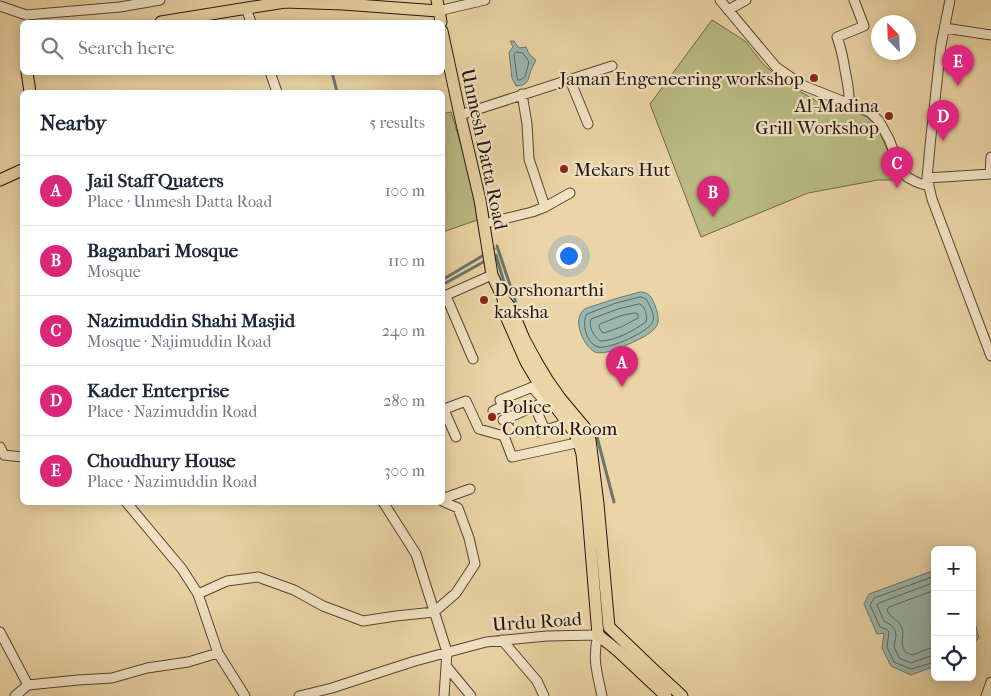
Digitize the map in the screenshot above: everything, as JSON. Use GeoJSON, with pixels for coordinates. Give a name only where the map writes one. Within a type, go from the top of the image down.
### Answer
{"type":"FeatureCollection","features":[{"type":"Feature","properties":{"kind":"main road"},"geometry":{"type":"LineString","coordinates":[[396,8],[414,4],[421,0]]}},
{"type":"Feature","properties":{"kind":"main road"},"geometry":{"type":"LineString","coordinates":[[173,20],[285,2],[439,11]]}},
{"type":"Feature","properties":{"kind":"main road","name":"Unmesh Datta Road"},"geometry":{"type":"LineString","coordinates":[[445,45],[480,200],[492,275],[503,298],[512,310],[540,384],[560,398],[581,434]]}},
{"type":"Feature","properties":{"kind":"main road"},"geometry":{"type":"LineString","coordinates":[[27,75],[30,90]]}},
{"type":"Feature","properties":{"kind":"main road"},"geometry":{"type":"LineString","coordinates":[[0,180],[20,171]]}},
{"type":"Feature","properties":{"kind":"main road"},"geometry":{"type":"LineString","coordinates":[[581,434],[602,630]]}},
{"type":"Feature","properties":{"kind":"main road","name":"Urdu Road"},"geometry":{"type":"LineString","coordinates":[[602,630],[618,635],[682,696]]}},
{"type":"Feature","properties":{"kind":"main road","name":"Urdu Road"},"geometry":{"type":"LineString","coordinates":[[602,630],[610,644],[666,696]]}},
{"type":"Feature","properties":{"kind":"main road"},"geometry":{"type":"LineString","coordinates":[[610,644],[618,635]]}},
{"type":"Feature","properties":{"kind":"street"},"geometry":{"type":"LineString","coordinates":[[0,6],[26,15],[120,7],[160,0]]}},
{"type":"Feature","properties":{"kind":"street"},"geometry":{"type":"LineString","coordinates":[[439,11],[485,0]]}},
{"type":"Feature","properties":{"kind":"street"},"geometry":{"type":"LineString","coordinates":[[720,0],[776,67],[802,85],[870,112],[879,121],[889,138],[902,173],[924,185],[928,182],[990,174],[991,157]]}},
{"type":"Feature","properties":{"kind":"street"},"geometry":{"type":"LineString","coordinates":[[728,10],[746,0]]}},
{"type":"Feature","properties":{"kind":"street"},"geometry":{"type":"LineString","coordinates":[[849,104],[850,93],[844,65],[844,54],[837,37],[864,26],[854,0]]}},
{"type":"Feature","properties":{"kind":"street"},"geometry":{"type":"LineString","coordinates":[[950,0],[941,44],[936,83],[928,182],[932,199],[991,356]]}},
{"type":"Feature","properties":{"kind":"street"},"geometry":{"type":"LineString","coordinates":[[246,8],[250,20]]}},
{"type":"Feature","properties":{"kind":"street"},"geometry":{"type":"LineString","coordinates":[[944,28],[991,35]]}},
{"type":"Feature","properties":{"kind":"street"},"geometry":{"type":"LineString","coordinates":[[460,115],[612,66]]}},
{"type":"Feature","properties":{"kind":"street"},"geometry":{"type":"LineString","coordinates":[[271,75],[276,90]]}},
{"type":"Feature","properties":{"kind":"street"},"geometry":{"type":"LineString","coordinates":[[570,80],[588,124]]}},
{"type":"Feature","properties":{"kind":"street"},"geometry":{"type":"LineString","coordinates":[[522,94],[527,124],[529,159],[545,207]]}},
{"type":"Feature","properties":{"kind":"street"},"geometry":{"type":"LineString","coordinates":[[491,222],[532,212],[545,207],[570,192]]}},
{"type":"Feature","properties":{"kind":"street"},"geometry":{"type":"LineString","coordinates":[[445,297],[492,275]]}},
{"type":"Feature","properties":{"kind":"street"},"geometry":{"type":"LineString","coordinates":[[445,299],[473,359]]}},
{"type":"Feature","properties":{"kind":"street"},"geometry":{"type":"LineString","coordinates":[[493,412],[503,406],[500,400],[540,384],[545,402],[503,420]]}},
{"type":"Feature","properties":{"kind":"street"},"geometry":{"type":"LineString","coordinates":[[445,409],[466,401],[479,429],[504,436],[512,457],[581,434]]}},
{"type":"Feature","properties":{"kind":"street"},"geometry":{"type":"LineString","coordinates":[[534,407],[542,431],[581,434]]}},
{"type":"Feature","properties":{"kind":"street"},"geometry":{"type":"LineString","coordinates":[[445,414],[456,437]]}},
{"type":"Feature","properties":{"kind":"street"},"geometry":{"type":"LineString","coordinates":[[1,453],[20,457]]}},
{"type":"Feature","properties":{"kind":"street"},"geometry":{"type":"LineString","coordinates":[[445,499],[470,488]]}},
{"type":"Feature","properties":{"kind":"street"},"geometry":{"type":"LineString","coordinates":[[198,594],[227,581],[258,577],[294,590],[323,606],[363,622],[434,612],[456,594],[475,564],[469,538],[458,508],[445,502]]}},
{"type":"Feature","properties":{"kind":"street"},"geometry":{"type":"LineString","coordinates":[[129,505],[182,569],[198,594],[218,653],[244,696]]}},
{"type":"Feature","properties":{"kind":"street"},"geometry":{"type":"LineString","coordinates":[[385,505],[416,554],[447,652],[444,696]]}},
{"type":"Feature","properties":{"kind":"street"},"geometry":{"type":"LineString","coordinates":[[602,630],[595,647],[594,661],[602,696]]}},
{"type":"Feature","properties":{"kind":"street","name":"Urdu Road"},"geometry":{"type":"LineString","coordinates":[[299,696],[384,672],[414,660],[486,642],[602,630]]}},
{"type":"Feature","properties":{"kind":"street"},"geometry":{"type":"LineString","coordinates":[[0,632],[28,685]]}},
{"type":"Feature","properties":{"kind":"street"},"geometry":{"type":"LineString","coordinates":[[502,640],[538,681],[544,696]]}},
{"type":"Feature","properties":{"kind":"street"},"geometry":{"type":"LineString","coordinates":[[15,696],[28,685],[112,678],[147,668],[188,662],[218,653]]}},
{"type":"Feature","properties":{"kind":"street"},"geometry":{"type":"LineString","coordinates":[[447,667],[471,696]]}},
{"type":"Feature","properties":{"kind":"street"},"geometry":{"type":"LineString","coordinates":[[986,696],[991,682]]}},
{"type":"Feature","properties":{"kind":"green space"},"geometry":{"type":"Polygon","coordinates":[[[712,20],[745,41],[763,64],[784,82],[818,102],[849,109],[867,117],[877,126],[892,161],[894,180],[878,180],[808,193],[701,237],[650,104],[712,20]]]}},
{"type":"Feature","properties":{"kind":"green space"},"geometry":{"type":"Polygon","coordinates":[[[451,112],[483,218],[445,231],[445,113],[451,112]]]}},
{"type":"Feature","properties":{"kind":"water"},"geometry":{"type":"Polygon","coordinates":[[[510,41],[514,41],[519,48],[526,47],[529,54],[536,60],[526,83],[516,86],[512,78],[509,52],[513,47],[510,41]]]}},
{"type":"Feature","properties":{"kind":"water"},"geometry":{"type":"Polygon","coordinates":[[[640,292],[650,296],[653,301],[658,317],[656,327],[640,339],[614,350],[600,353],[591,349],[580,332],[579,319],[581,313],[589,307],[640,292]]]}},
{"type":"Feature","properties":{"kind":"water"},"geometry":{"type":"Polygon","coordinates":[[[931,571],[931,668],[911,675],[891,666],[882,648],[884,633],[877,634],[864,604],[869,594],[931,571]]]}},
{"type":"Feature","properties":{"kind":"water"},"geometry":{"type":"Polygon","coordinates":[[[976,627],[979,638],[976,641],[976,627]]]}},
{"type":"Feature","properties":{"kind":"waterway"},"geometry":{"type":"LineString","coordinates":[[333,75],[336,90]]}},
{"type":"Feature","properties":{"kind":"waterway"},"geometry":{"type":"LineString","coordinates":[[497,246],[519,312]]}},
{"type":"Feature","properties":{"kind":"waterway"},"geometry":{"type":"LineString","coordinates":[[445,278],[494,249]]}},
{"type":"Feature","properties":{"kind":"waterway"},"geometry":{"type":"LineString","coordinates":[[445,283],[496,255],[508,296]]}},
{"type":"Feature","properties":{"kind":"waterway"},"geometry":{"type":"LineString","coordinates":[[591,429],[597,437],[614,502]]}},
{"type":"Feature","properties":{"kind":"place","name":"Jaman Engeneering workshop"},"geometry":{"type":"Point","coordinates":[814,78]}},
{"type":"Feature","properties":{"kind":"place","name":"Choudhury House"},"geometry":{"type":"Point","coordinates":[958,86]}},
{"type":"Feature","properties":{"kind":"place","name":"Al-Madina Grill Workshop"},"geometry":{"type":"Point","coordinates":[889,116]}},
{"type":"Feature","properties":{"kind":"place","name":"Kader Enterprise"},"geometry":{"type":"Point","coordinates":[943,141]}},
{"type":"Feature","properties":{"kind":"place","name":"Mekars Hut"},"geometry":{"type":"Point","coordinates":[564,169]}},
{"type":"Feature","properties":{"kind":"place","name":"Nazimuddin Shahi Masjid"},"geometry":{"type":"Point","coordinates":[897,188]}},
{"type":"Feature","properties":{"kind":"place","name":"Baganbari Mosque"},"geometry":{"type":"Point","coordinates":[713,217]}},
{"type":"Feature","properties":{"kind":"place","name":"Dorshonarthi kaksha"},"geometry":{"type":"Point","coordinates":[484,300]}},
{"type":"Feature","properties":{"kind":"place","name":"Jail Staff Quaters"},"geometry":{"type":"Point","coordinates":[622,387]}},
{"type":"Feature","properties":{"kind":"place","name":"Police Control Room"},"geometry":{"type":"Point","coordinates":[492,417]}}]}
